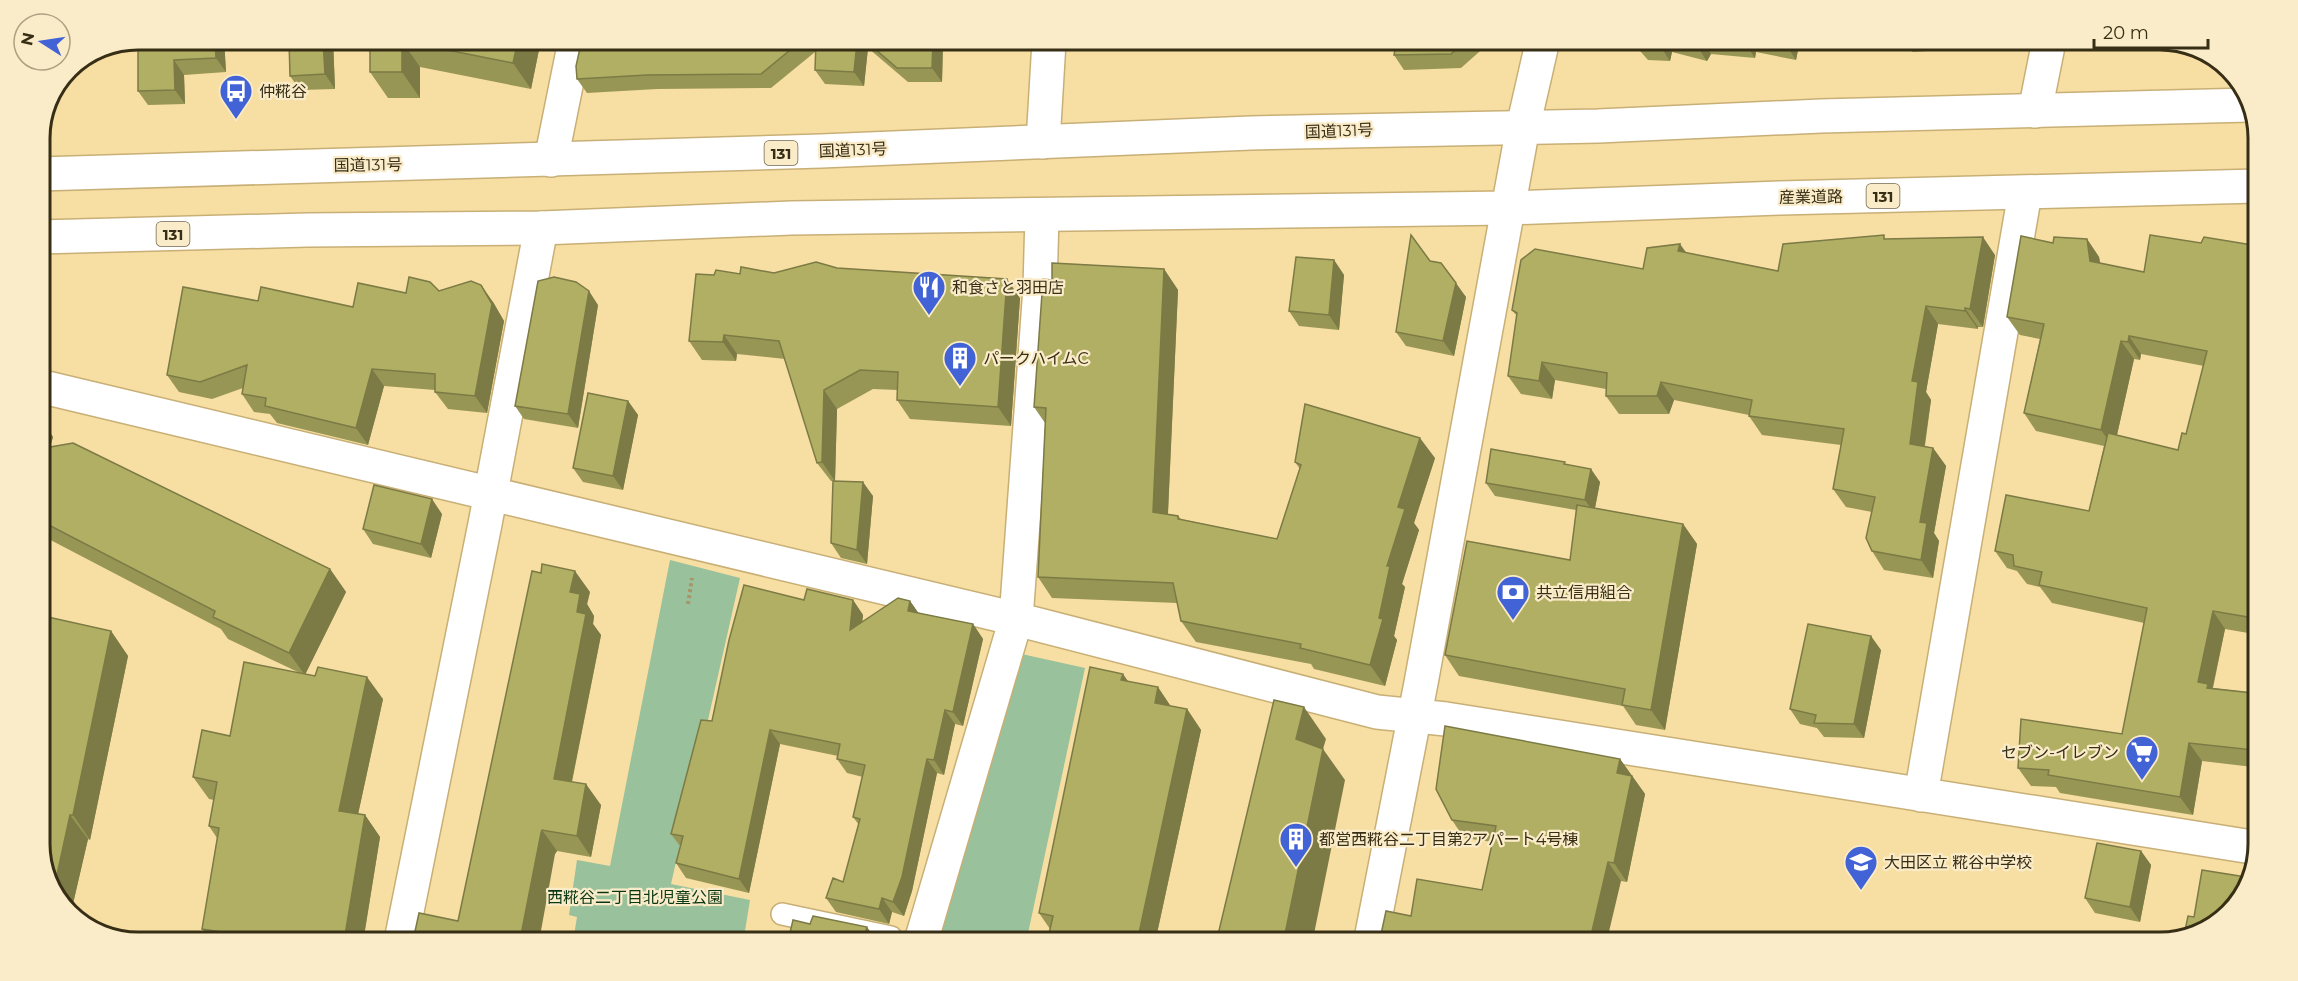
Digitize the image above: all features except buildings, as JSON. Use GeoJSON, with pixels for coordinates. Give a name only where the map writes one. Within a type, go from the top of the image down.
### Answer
{"type":"FeatureCollection","features":[{"type":"Feature","properties":{"kind":"main road"},"geometry":{"type":"LineString","coordinates":[[551,160],[573,50]]}},
{"type":"Feature","properties":{"kind":"main road"},"geometry":{"type":"LineString","coordinates":[[1043,142],[1049,50]]}},
{"type":"Feature","properties":{"kind":"main road"},"geometry":{"type":"LineString","coordinates":[[1372,932],[1523,127],[1541,50]]}},
{"type":"Feature","properties":{"kind":"main road"},"geometry":{"type":"LineString","coordinates":[[2034,111],[2047,50]]}},
{"type":"Feature","properties":{"kind":"main road","name":"131"},"geometry":{"type":"LineString","coordinates":[[1523,127],[2242,105]]}},
{"type":"Feature","properties":{"kind":"main road","name":"国道131号"},"geometry":{"type":"LineString","coordinates":[[50,174],[551,160],[1251,133],[1523,127]]}},
{"type":"Feature","properties":{"kind":"main road","name":"産業道路"},"geometry":{"type":"LineString","coordinates":[[1508,208],[1780,198],[2248,186]]}},
{"type":"Feature","properties":{"kind":"main road"},"geometry":{"type":"LineString","coordinates":[[1921,795],[2025,193]]}},
{"type":"Feature","properties":{"kind":"main road","name":"131"},"geometry":{"type":"LineString","coordinates":[[50,237],[307,230],[541,228],[791,218],[1508,208]]}},
{"type":"Feature","properties":{"kind":"main road"},"geometry":{"type":"LineString","coordinates":[[924,932],[1016,619],[1040,288],[1042,215]]}},
{"type":"Feature","properties":{"kind":"main road"},"geometry":{"type":"LineString","coordinates":[[403,932],[541,228]]}},
{"type":"Feature","properties":{"kind":"main road"},"geometry":{"type":"LineString","coordinates":[[50,389],[1016,619],[1377,712],[2248,846]]}},
{"type":"Feature","properties":{"kind":"lane"},"geometry":{"type":"LineString","coordinates":[[782,914],[864,932]]}},
{"type":"Feature","properties":{"kind":"green space","name":"西糀谷二丁目北児童公園"},"geometry":{"type":"Polygon","coordinates":[[[670,560],[740,578],[671,884],[750,900],[745,932],[574,932],[577,917],[569,915],[577,860],[610,866],[670,560]]]}},
{"type":"Feature","properties":{"kind":"green space"},"geometry":{"type":"Polygon","coordinates":[[[1013,652],[1085,668],[1028,932],[933,932],[1013,652]]]}},
{"type":"Feature","properties":{"kind":"place","name":"仲糀谷"},"geometry":{"type":"Point","coordinates":[236,120]}},
{"type":"Feature","properties":{"kind":"place","name":"和食さと羽田店"},"geometry":{"type":"Point","coordinates":[929,316]}},
{"type":"Feature","properties":{"kind":"place","name":"パークハイムC"},"geometry":{"type":"Point","coordinates":[960,387]}},
{"type":"Feature","properties":{"kind":"place","name":"共立信用組合"},"geometry":{"type":"Point","coordinates":[1513,621]}},
{"type":"Feature","properties":{"kind":"place","name":"セブン-イレブン"},"geometry":{"type":"Point","coordinates":[2142,781]}},
{"type":"Feature","properties":{"kind":"place","name":"都営西糀谷二丁目第2アパート4号棟"},"geometry":{"type":"Point","coordinates":[1296,868]}},
{"type":"Feature","properties":{"kind":"place","name":"大田区立 糀谷中学校"},"geometry":{"type":"Point","coordinates":[1861,891]}}]}
